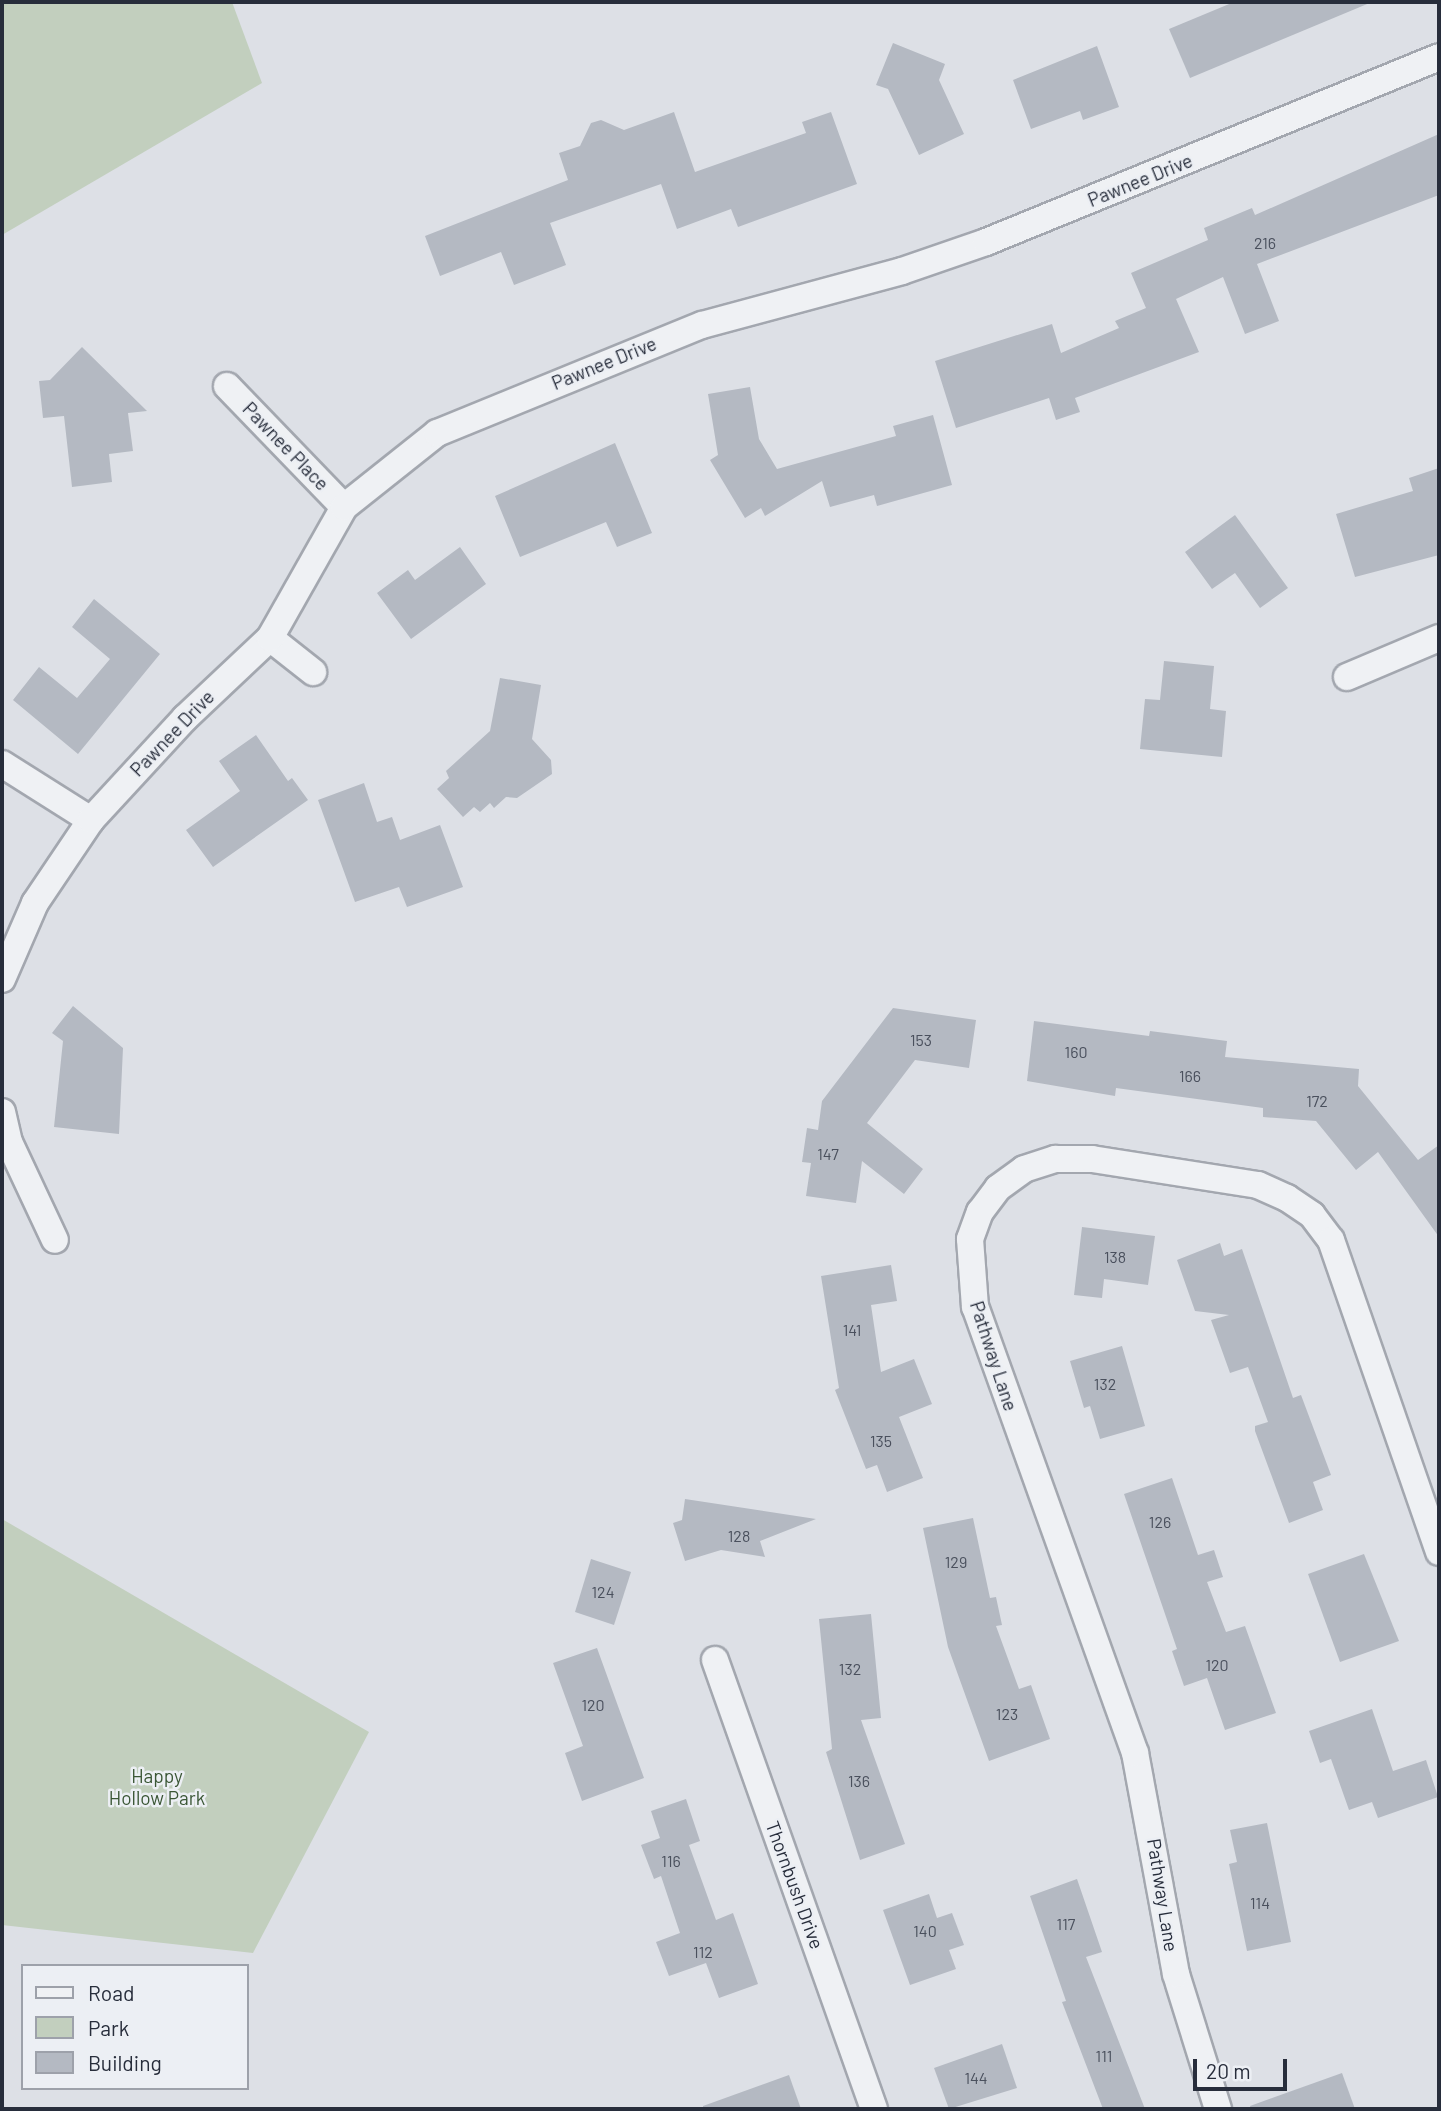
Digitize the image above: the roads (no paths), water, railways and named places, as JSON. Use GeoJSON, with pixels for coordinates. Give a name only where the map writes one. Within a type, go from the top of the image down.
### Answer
{"type":"FeatureCollection","features":[{"type":"Feature","properties":{"kind":"street","name":"Pawnee Drive"},"geometry":{"type":"LineString","coordinates":[[2,979],[35,903],[91,820],[209,694],[270,638],[344,507],[437,433],[627,352],[702,325],[902,271],[986,242],[1439,57]]}},
{"type":"Feature","properties":{"kind":"street","name":"Pawnee Place"},"geometry":{"type":"LineString","coordinates":[[227,386],[344,507]]}},
{"type":"Feature","properties":{"kind":"street"},"geometry":{"type":"LineString","coordinates":[[270,638],[313,672]]}},
{"type":"Feature","properties":{"kind":"street"},"geometry":{"type":"LineString","coordinates":[[1347,677],[1439,638]]}},
{"type":"Feature","properties":{"kind":"street"},"geometry":{"type":"LineString","coordinates":[[2,764],[91,820]]}},
{"type":"Feature","properties":{"kind":"street"},"geometry":{"type":"LineString","coordinates":[[2,1112],[9,1142],[55,1240]]}},
{"type":"Feature","properties":{"kind":"street","name":"Pathway Lane"},"geometry":{"type":"LineString","coordinates":[[1218,2109],[1176,1974],[1135,1753],[975,1307],[970,1239],[979,1212],[998,1188],[1024,1169],[1055,1159],[1080,1159],[1258,1185],[1287,1198],[1312,1215],[1331,1240],[1439,1552]]}},
{"type":"Feature","properties":{"kind":"street","name":"Thornbush Drive"},"geometry":{"type":"LineString","coordinates":[[715,1660],[874,2109]]}},
{"type":"Feature","properties":{"kind":"park label","name":"Happy Hollow Park"},"geometry":{"type":"Point","coordinates":[157,1787]}}]}
